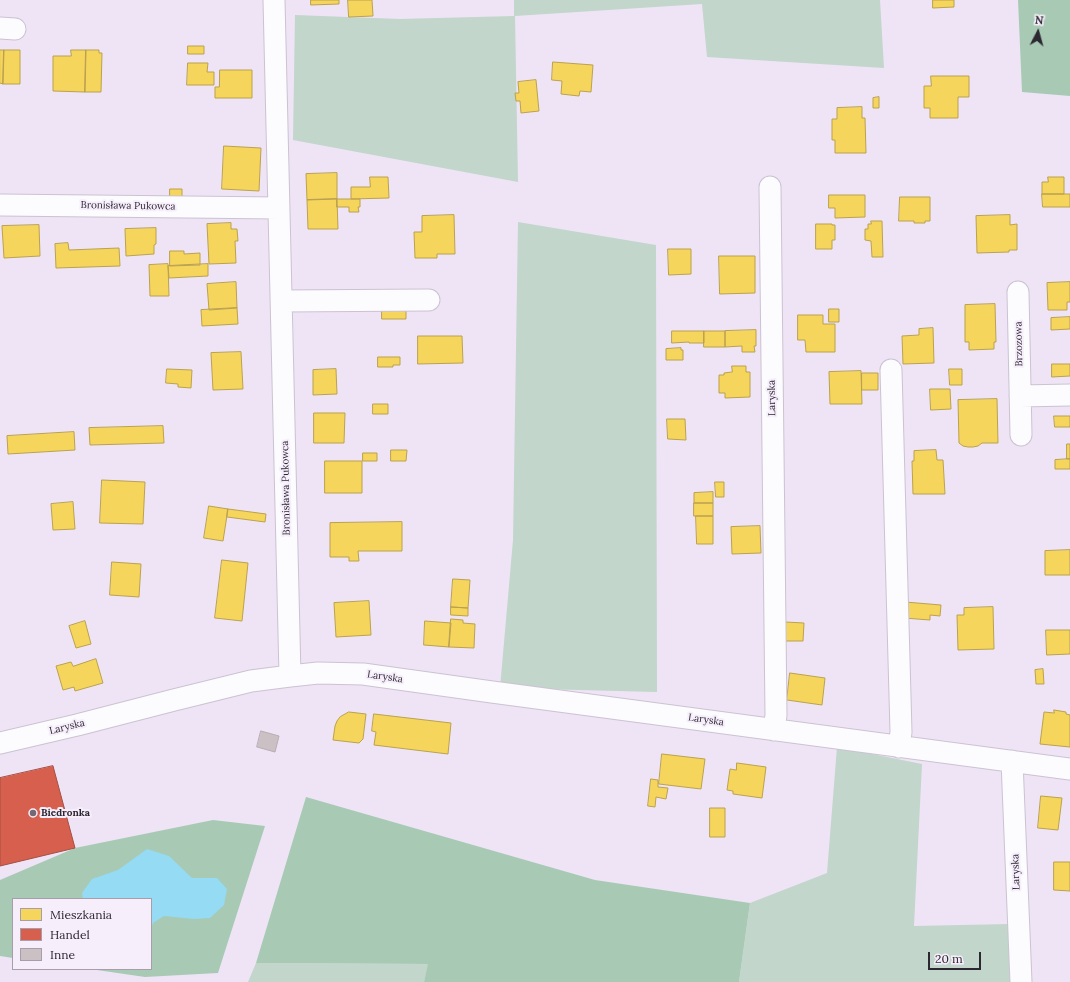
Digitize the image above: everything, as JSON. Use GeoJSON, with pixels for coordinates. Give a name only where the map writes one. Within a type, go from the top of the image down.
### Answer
{"type":"FeatureCollection","features":[{"type":"Feature","properties":{"kind":"street","name":"Bronisława Pukowca"},"geometry":{"type":"LineString","coordinates":[[274,0],[290,676]]}},
{"type":"Feature","properties":{"kind":"street","name":"Laryska"},"geometry":{"type":"LineString","coordinates":[[770,187],[776,715],[774,730]]}},
{"type":"Feature","properties":{"kind":"street","name":"Bronisława Pukowca"},"geometry":{"type":"LineString","coordinates":[[0,205],[279,208]]}},
{"type":"Feature","properties":{"kind":"street","name":"Brzozowa"},"geometry":{"type":"LineString","coordinates":[[1018,292],[1021,435]]}},
{"type":"Feature","properties":{"kind":"street"},"geometry":{"type":"LineString","coordinates":[[282,301],[429,300]]}},
{"type":"Feature","properties":{"kind":"street"},"geometry":{"type":"LineString","coordinates":[[890,370],[901,732],[899,747]]}},
{"type":"Feature","properties":{"kind":"street"},"geometry":{"type":"LineString","coordinates":[[1020,396],[1070,395]]}},
{"type":"Feature","properties":{"kind":"street","name":"Laryska"},"geometry":{"type":"LineString","coordinates":[[0,743],[251,682],[318,673],[363,674],[1070,769]]}},
{"type":"Feature","properties":{"kind":"street","name":"Laryska"},"geometry":{"type":"LineString","coordinates":[[1012,761],[1021,982]]}},
{"type":"Feature","properties":{"kind":"green space"},"geometry":{"type":"Polygon","coordinates":[[[514,0],[880,0],[884,68],[707,57],[702,4],[515,16],[518,182],[293,140],[295,15],[400,19],[514,16],[514,0]]]}},
{"type":"Feature","properties":{"kind":"green space"},"geometry":{"type":"Polygon","coordinates":[[[1018,0],[1070,0],[1070,96],[1022,92],[1018,0]]]}},
{"type":"Feature","properties":{"kind":"green space"},"geometry":{"type":"Polygon","coordinates":[[[518,222],[656,245],[657,692],[500,688],[513,540],[518,222]]]}},
{"type":"Feature","properties":{"kind":"green space"},"geometry":{"type":"Polygon","coordinates":[[[837,747],[922,764],[914,926],[1010,924],[1013,982],[739,982],[750,903],[827,873],[837,747]]]}},
{"type":"Feature","properties":{"kind":"green space"},"geometry":{"type":"Polygon","coordinates":[[[306,797],[595,880],[750,903],[739,982],[424,982],[428,964],[256,963],[306,797]]]}},
{"type":"Feature","properties":{"kind":"green space"},"geometry":{"type":"Polygon","coordinates":[[[213,820],[265,826],[218,973],[145,977],[97,970],[152,970],[152,898],[12,898],[12,958],[0,956],[0,880],[75,848],[213,820]]]}},
{"type":"Feature","properties":{"kind":"green space"},"geometry":{"type":"Polygon","coordinates":[[[256,963],[429,964],[424,982],[248,982],[256,963]]]}},
{"type":"Feature","properties":{"kind":"water"},"geometry":{"type":"Polygon","coordinates":[[[147,849],[169,856],[192,878],[217,878],[227,889],[224,905],[210,918],[194,919],[164,916],[153,923],[152,926],[152,898],[83,898],[82,893],[92,879],[118,870],[147,849]]]}},
{"type":"Feature","properties":{"kind":"building: Mieszkania"},"geometry":{"type":"Polygon","coordinates":[[[311,0],[339,0],[339,4],[311,5],[311,0]]]}},
{"type":"Feature","properties":{"kind":"building: Mieszkania"},"geometry":{"type":"Polygon","coordinates":[[[348,0],[372,0],[373,16],[349,17],[348,0]]]}},
{"type":"Feature","properties":{"kind":"building: Mieszkania"},"geometry":{"type":"Polygon","coordinates":[[[933,0],[954,0],[954,7],[933,8],[933,0]]]}},
{"type":"Feature","properties":{"kind":"building: Mieszkania"},"geometry":{"type":"Polygon","coordinates":[[[188,46],[204,46],[204,54],[188,54],[188,46]]]}},
{"type":"Feature","properties":{"kind":"building: Mieszkania"},"geometry":{"type":"Polygon","coordinates":[[[0,50],[4,50],[3,84],[0,83],[0,50]]]}},
{"type":"Feature","properties":{"kind":"building: Mieszkania"},"geometry":{"type":"Polygon","coordinates":[[[4,50],[20,50],[20,84],[3,84],[4,50]]]}},
{"type":"Feature","properties":{"kind":"building: Mieszkania"},"geometry":{"type":"Polygon","coordinates":[[[71,50],[86,50],[85,92],[53,91],[53,56],[71,56],[71,50]]]}},
{"type":"Feature","properties":{"kind":"building: Mieszkania"},"geometry":{"type":"Polygon","coordinates":[[[86,50],[99,50],[99,53],[102,53],[101,92],[85,92],[86,50]]]}},
{"type":"Feature","properties":{"kind":"building: Mieszkania"},"geometry":{"type":"Polygon","coordinates":[[[553,62],[593,65],[591,92],[580,91],[579,96],[561,94],[562,81],[552,80],[553,62]]]}},
{"type":"Feature","properties":{"kind":"building: Mieszkania"},"geometry":{"type":"Polygon","coordinates":[[[188,63],[208,63],[207,72],[214,72],[214,85],[187,85],[188,63]]]}},
{"type":"Feature","properties":{"kind":"building: Mieszkania"},"geometry":{"type":"Polygon","coordinates":[[[220,70],[252,70],[252,98],[215,98],[215,87],[219,87],[220,70]]]}},
{"type":"Feature","properties":{"kind":"building: Mieszkania"},"geometry":{"type":"Polygon","coordinates":[[[931,76],[969,76],[969,97],[958,97],[958,118],[930,118],[930,108],[924,108],[924,86],[931,86],[931,76]]]}},
{"type":"Feature","properties":{"kind":"building: Mieszkania"},"geometry":{"type":"Polygon","coordinates":[[[536,80],[539,111],[521,113],[520,101],[516,101],[515,93],[519,93],[518,82],[536,80]]]}},
{"type":"Feature","properties":{"kind":"building: Mieszkania"},"geometry":{"type":"Polygon","coordinates":[[[879,97],[879,108],[873,108],[873,98],[879,97]]]}},
{"type":"Feature","properties":{"kind":"building: Mieszkania"},"geometry":{"type":"Polygon","coordinates":[[[862,107],[862,118],[865,118],[866,153],[835,153],[835,140],[832,140],[832,119],[837,119],[837,108],[862,107]]]}},
{"type":"Feature","properties":{"kind":"building: Mieszkania"},"geometry":{"type":"Polygon","coordinates":[[[224,146],[261,148],[259,191],[222,189],[224,146]]]}},
{"type":"Feature","properties":{"kind":"building: Mieszkania"},"geometry":{"type":"Polygon","coordinates":[[[337,173],[337,199],[307,200],[306,174],[337,173]]]}},
{"type":"Feature","properties":{"kind":"building: Mieszkania"},"geometry":{"type":"Polygon","coordinates":[[[370,177],[388,177],[389,198],[351,199],[351,187],[370,187],[370,177]]]}},
{"type":"Feature","properties":{"kind":"building: Mieszkania"},"geometry":{"type":"Polygon","coordinates":[[[1048,177],[1064,177],[1064,194],[1042,194],[1042,182],[1048,182],[1048,177]]]}},
{"type":"Feature","properties":{"kind":"building: Mieszkania"},"geometry":{"type":"Polygon","coordinates":[[[170,189],[182,189],[182,204],[170,204],[170,189]]]}},
{"type":"Feature","properties":{"kind":"building: Mieszkania"},"geometry":{"type":"Polygon","coordinates":[[[1042,194],[1070,194],[1070,207],[1043,207],[1042,194]]]}},
{"type":"Feature","properties":{"kind":"building: Mieszkania"},"geometry":{"type":"Polygon","coordinates":[[[829,195],[865,195],[865,217],[835,218],[835,208],[829,208],[829,195]]]}},
{"type":"Feature","properties":{"kind":"building: Mieszkania"},"geometry":{"type":"Polygon","coordinates":[[[900,197],[930,197],[930,221],[925,221],[925,223],[914,223],[914,221],[899,221],[900,197]]]}},
{"type":"Feature","properties":{"kind":"building: Mieszkania"},"geometry":{"type":"Polygon","coordinates":[[[337,199],[338,229],[308,229],[307,200],[337,199]]]}},
{"type":"Feature","properties":{"kind":"building: Mieszkania"},"geometry":{"type":"Polygon","coordinates":[[[337,199],[360,199],[360,207],[358,207],[359,212],[349,212],[349,207],[337,207],[337,199]]]}},
{"type":"Feature","properties":{"kind":"building: Mieszkania"},"geometry":{"type":"Polygon","coordinates":[[[454,215],[455,254],[437,254],[437,258],[415,258],[414,232],[422,232],[422,216],[454,215]]]}},
{"type":"Feature","properties":{"kind":"building: Mieszkania"},"geometry":{"type":"Polygon","coordinates":[[[1010,215],[1010,225],[1017,224],[1017,250],[1009,250],[1009,252],[977,253],[976,216],[1010,215]]]}},
{"type":"Feature","properties":{"kind":"building: Mieszkania"},"geometry":{"type":"Polygon","coordinates":[[[871,221],[882,221],[883,257],[872,257],[871,241],[865,240],[865,229],[868,229],[868,224],[871,224],[871,221]]]}},
{"type":"Feature","properties":{"kind":"building: Mieszkania"},"geometry":{"type":"Polygon","coordinates":[[[231,223],[231,229],[237,229],[238,241],[235,241],[236,263],[209,264],[207,224],[231,223]]]}},
{"type":"Feature","properties":{"kind":"building: Mieszkania"},"geometry":{"type":"Polygon","coordinates":[[[816,224],[835,225],[835,240],[832,240],[832,249],[816,249],[816,224]]]}},
{"type":"Feature","properties":{"kind":"building: Mieszkania"},"geometry":{"type":"Polygon","coordinates":[[[39,225],[40,256],[4,258],[2,226],[39,225]]]}},
{"type":"Feature","properties":{"kind":"building: Mieszkania"},"geometry":{"type":"Polygon","coordinates":[[[156,228],[156,244],[154,245],[154,254],[126,256],[125,229],[156,228]]]}},
{"type":"Feature","properties":{"kind":"building: Mieszkania"},"geometry":{"type":"Polygon","coordinates":[[[68,243],[69,250],[119,248],[120,266],[56,268],[55,244],[68,243]]]}},
{"type":"Feature","properties":{"kind":"building: Mieszkania"},"geometry":{"type":"Polygon","coordinates":[[[668,249],[691,249],[691,274],[669,275],[668,249]]]}},
{"type":"Feature","properties":{"kind":"building: Mieszkania"},"geometry":{"type":"Polygon","coordinates":[[[170,251],[184,251],[184,254],[200,253],[200,265],[170,266],[170,251]]]}},
{"type":"Feature","properties":{"kind":"building: Mieszkania"},"geometry":{"type":"Polygon","coordinates":[[[719,256],[755,256],[755,293],[720,294],[719,256]]]}},
{"type":"Feature","properties":{"kind":"building: Mieszkania"},"geometry":{"type":"Polygon","coordinates":[[[168,264],[169,296],[150,296],[149,265],[168,264]]]}},
{"type":"Feature","properties":{"kind":"building: Mieszkania"},"geometry":{"type":"Polygon","coordinates":[[[208,264],[208,276],[169,278],[168,266],[208,264]]]}},
{"type":"Feature","properties":{"kind":"building: Mieszkania"},"geometry":{"type":"Polygon","coordinates":[[[236,282],[237,308],[209,310],[207,284],[236,282]]]}},
{"type":"Feature","properties":{"kind":"building: Mieszkania"},"geometry":{"type":"Polygon","coordinates":[[[1070,282],[1070,302],[1067,302],[1067,310],[1048,310],[1047,283],[1070,282]]]}},
{"type":"Feature","properties":{"kind":"building: Mieszkania"},"geometry":{"type":"Polygon","coordinates":[[[995,304],[996,342],[994,342],[994,349],[969,350],[969,342],[965,342],[965,305],[995,304]]]}},
{"type":"Feature","properties":{"kind":"building: Mieszkania"},"geometry":{"type":"Polygon","coordinates":[[[382,307],[406,307],[406,319],[382,319],[382,307]]]}},
{"type":"Feature","properties":{"kind":"building: Mieszkania"},"geometry":{"type":"Polygon","coordinates":[[[237,308],[238,324],[202,326],[201,310],[237,308]]]}},
{"type":"Feature","properties":{"kind":"building: Mieszkania"},"geometry":{"type":"Polygon","coordinates":[[[829,309],[839,309],[839,322],[829,322],[829,309]]]}},
{"type":"Feature","properties":{"kind":"building: Mieszkania"},"geometry":{"type":"Polygon","coordinates":[[[798,315],[823,315],[823,324],[835,324],[835,352],[806,352],[805,340],[798,340],[798,315]]]}},
{"type":"Feature","properties":{"kind":"building: Mieszkania"},"geometry":{"type":"Polygon","coordinates":[[[1070,317],[1070,329],[1051,330],[1051,318],[1070,317]]]}},
{"type":"Feature","properties":{"kind":"building: Mieszkania"},"geometry":{"type":"Polygon","coordinates":[[[933,328],[934,363],[903,364],[902,336],[919,335],[919,329],[933,328]]]}},
{"type":"Feature","properties":{"kind":"building: Mieszkania"},"geometry":{"type":"Polygon","coordinates":[[[756,330],[756,346],[754,346],[755,352],[742,352],[742,346],[725,347],[725,331],[756,330]]]}},
{"type":"Feature","properties":{"kind":"building: Mieszkania"},"geometry":{"type":"Polygon","coordinates":[[[672,331],[704,331],[704,343],[672,343],[672,331]]]}},
{"type":"Feature","properties":{"kind":"building: Mieszkania"},"geometry":{"type":"Polygon","coordinates":[[[704,331],[725,331],[725,347],[704,347],[704,331]]]}},
{"type":"Feature","properties":{"kind":"building: Mieszkania"},"geometry":{"type":"Polygon","coordinates":[[[418,336],[462,336],[463,363],[418,364],[418,336]]]}},
{"type":"Feature","properties":{"kind":"building: Mieszkania"},"geometry":{"type":"Polygon","coordinates":[[[681,348],[681,350],[683,350],[683,360],[666,360],[666,349],[681,348]]]}},
{"type":"Feature","properties":{"kind":"building: Mieszkania"},"geometry":{"type":"Polygon","coordinates":[[[241,352],[243,389],[213,390],[211,353],[241,352]]]}},
{"type":"Feature","properties":{"kind":"building: Mieszkania"},"geometry":{"type":"Polygon","coordinates":[[[378,357],[400,357],[400,365],[393,365],[393,367],[378,367],[378,357]]]}},
{"type":"Feature","properties":{"kind":"building: Mieszkania"},"geometry":{"type":"Polygon","coordinates":[[[1052,364],[1070,364],[1070,376],[1052,377],[1052,364]]]}},
{"type":"Feature","properties":{"kind":"building: Mieszkania"},"geometry":{"type":"Polygon","coordinates":[[[732,366],[746,366],[746,372],[750,372],[750,397],[725,398],[725,393],[719,393],[719,375],[732,372],[732,366]]]}},
{"type":"Feature","properties":{"kind":"building: Mieszkania"},"geometry":{"type":"Polygon","coordinates":[[[167,369],[192,370],[191,388],[178,387],[178,384],[166,383],[167,369]]]}},
{"type":"Feature","properties":{"kind":"building: Mieszkania"},"geometry":{"type":"Polygon","coordinates":[[[336,369],[337,394],[313,395],[313,370],[336,369]]]}},
{"type":"Feature","properties":{"kind":"building: Mieszkania"},"geometry":{"type":"Polygon","coordinates":[[[949,369],[962,369],[962,385],[950,385],[949,369]]]}},
{"type":"Feature","properties":{"kind":"building: Mieszkania"},"geometry":{"type":"Polygon","coordinates":[[[861,371],[862,404],[830,404],[829,372],[861,371]]]}},
{"type":"Feature","properties":{"kind":"building: Mieszkania"},"geometry":{"type":"Polygon","coordinates":[[[862,373],[878,373],[878,390],[862,390],[862,373]]]}},
{"type":"Feature","properties":{"kind":"building: Mieszkania"},"geometry":{"type":"Polygon","coordinates":[[[930,389],[950,389],[951,409],[931,410],[930,389]]]}},
{"type":"Feature","properties":{"kind":"building: Mieszkania"},"geometry":{"type":"Polygon","coordinates":[[[997,399],[998,443],[982,443],[978,446],[968,447],[959,443],[958,400],[997,399]]]}},
{"type":"Feature","properties":{"kind":"building: Mieszkania"},"geometry":{"type":"Polygon","coordinates":[[[373,404],[388,404],[388,414],[373,414],[373,404]]]}},
{"type":"Feature","properties":{"kind":"building: Mieszkania"},"geometry":{"type":"Polygon","coordinates":[[[314,413],[345,413],[344,443],[314,443],[314,413]]]}},
{"type":"Feature","properties":{"kind":"building: Mieszkania"},"geometry":{"type":"Polygon","coordinates":[[[1054,416],[1070,416],[1070,427],[1055,427],[1054,416]]]}},
{"type":"Feature","properties":{"kind":"building: Mieszkania"},"geometry":{"type":"Polygon","coordinates":[[[667,419],[685,419],[686,440],[668,439],[667,419]]]}},
{"type":"Feature","properties":{"kind":"building: Mieszkania"},"geometry":{"type":"Polygon","coordinates":[[[163,426],[164,443],[90,445],[89,428],[163,426]]]}},
{"type":"Feature","properties":{"kind":"building: Mieszkania"},"geometry":{"type":"Polygon","coordinates":[[[74,432],[75,450],[8,454],[7,436],[74,432]]]}},
{"type":"Feature","properties":{"kind":"building: Mieszkania"},"geometry":{"type":"Polygon","coordinates":[[[1067,444],[1070,444],[1070,459],[1067,459],[1067,444]]]}},
{"type":"Feature","properties":{"kind":"building: Mieszkania"},"geometry":{"type":"Polygon","coordinates":[[[391,450],[407,450],[406,461],[391,461],[391,450]]]}},
{"type":"Feature","properties":{"kind":"building: Mieszkania"},"geometry":{"type":"Polygon","coordinates":[[[936,450],[937,460],[943,460],[945,494],[913,494],[912,461],[914,461],[914,451],[936,450]]]}},
{"type":"Feature","properties":{"kind":"building: Mieszkania"},"geometry":{"type":"Polygon","coordinates":[[[363,453],[377,453],[377,461],[363,461],[363,453]]]}},
{"type":"Feature","properties":{"kind":"building: Mieszkania"},"geometry":{"type":"Polygon","coordinates":[[[1070,459],[1070,469],[1055,469],[1055,460],[1070,459]]]}},
{"type":"Feature","properties":{"kind":"building: Mieszkania"},"geometry":{"type":"Polygon","coordinates":[[[325,461],[362,461],[362,493],[325,493],[325,461]]]}},
{"type":"Feature","properties":{"kind":"building: Mieszkania"},"geometry":{"type":"Polygon","coordinates":[[[102,480],[145,482],[143,524],[100,523],[102,480]]]}},
{"type":"Feature","properties":{"kind":"building: Mieszkania"},"geometry":{"type":"Polygon","coordinates":[[[715,482],[724,482],[724,497],[716,497],[715,482]]]}},
{"type":"Feature","properties":{"kind":"building: Mieszkania"},"geometry":{"type":"Polygon","coordinates":[[[713,492],[713,503],[694,503],[694,493],[713,492]]]}},
{"type":"Feature","properties":{"kind":"building: Mieszkania"},"geometry":{"type":"Polygon","coordinates":[[[73,502],[75,529],[53,530],[51,504],[73,502]]]}},
{"type":"Feature","properties":{"kind":"building: Mieszkania"},"geometry":{"type":"Polygon","coordinates":[[[694,503],[713,503],[713,516],[694,516],[694,503]]]}},
{"type":"Feature","properties":{"kind":"building: Mieszkania"},"geometry":{"type":"Polygon","coordinates":[[[209,506],[228,509],[223,541],[204,538],[209,506]]]}},
{"type":"Feature","properties":{"kind":"building: Mieszkania"},"geometry":{"type":"Polygon","coordinates":[[[228,509],[266,514],[265,522],[227,517],[228,509]]]}},
{"type":"Feature","properties":{"kind":"building: Mieszkania"},"geometry":{"type":"Polygon","coordinates":[[[696,516],[713,516],[713,544],[697,544],[696,516]]]}},
{"type":"Feature","properties":{"kind":"building: Mieszkania"},"geometry":{"type":"Polygon","coordinates":[[[402,522],[402,551],[358,551],[359,561],[349,561],[349,557],[330,557],[330,523],[402,522]]]}},
{"type":"Feature","properties":{"kind":"building: Mieszkania"},"geometry":{"type":"Polygon","coordinates":[[[760,526],[761,553],[732,554],[731,527],[760,526]]]}},
{"type":"Feature","properties":{"kind":"building: Mieszkania"},"geometry":{"type":"Polygon","coordinates":[[[1070,550],[1070,575],[1045,575],[1045,551],[1070,550]]]}},
{"type":"Feature","properties":{"kind":"building: Mieszkania"},"geometry":{"type":"Polygon","coordinates":[[[222,560],[248,563],[242,621],[215,618],[222,560]]]}},
{"type":"Feature","properties":{"kind":"building: Mieszkania"},"geometry":{"type":"Polygon","coordinates":[[[112,562],[141,564],[139,597],[110,595],[112,562]]]}},
{"type":"Feature","properties":{"kind":"building: Mieszkania"},"geometry":{"type":"Polygon","coordinates":[[[453,579],[470,580],[468,608],[451,607],[453,579]]]}},
{"type":"Feature","properties":{"kind":"building: Mieszkania"},"geometry":{"type":"Polygon","coordinates":[[[369,601],[371,635],[336,637],[334,603],[369,601]]]}},
{"type":"Feature","properties":{"kind":"building: Mieszkania"},"geometry":{"type":"Polygon","coordinates":[[[905,602],[941,605],[940,616],[930,615],[930,620],[904,618],[905,602]]]}},
{"type":"Feature","properties":{"kind":"building: Mieszkania"},"geometry":{"type":"Polygon","coordinates":[[[451,607],[468,608],[468,616],[451,615],[451,607]]]}},
{"type":"Feature","properties":{"kind":"building: Mieszkania"},"geometry":{"type":"Polygon","coordinates":[[[993,607],[994,649],[958,650],[957,615],[964,615],[964,608],[993,607]]]}},
{"type":"Feature","properties":{"kind":"building: Mieszkania"},"geometry":{"type":"Polygon","coordinates":[[[451,619],[463,620],[463,623],[475,624],[474,648],[449,647],[451,619]]]}},
{"type":"Feature","properties":{"kind":"building: Mieszkania"},"geometry":{"type":"Polygon","coordinates":[[[85,621],[91,644],[76,648],[69,626],[85,621]]]}},
{"type":"Feature","properties":{"kind":"building: Mieszkania"},"geometry":{"type":"Polygon","coordinates":[[[425,621],[451,623],[449,647],[424,645],[425,621]]]}},
{"type":"Feature","properties":{"kind":"building: Mieszkania"},"geometry":{"type":"Polygon","coordinates":[[[785,622],[804,623],[803,641],[785,641],[785,622]]]}},
{"type":"Feature","properties":{"kind":"building: Mieszkania"},"geometry":{"type":"Polygon","coordinates":[[[1046,630],[1070,630],[1070,654],[1047,655],[1046,630]]]}},
{"type":"Feature","properties":{"kind":"building: Mieszkania"},"geometry":{"type":"Polygon","coordinates":[[[96,659],[103,683],[75,691],[74,687],[63,690],[56,666],[71,662],[73,666],[96,659]]]}},
{"type":"Feature","properties":{"kind":"building: Mieszkania"},"geometry":{"type":"Polygon","coordinates":[[[1043,669],[1044,684],[1036,684],[1035,670],[1043,669]]]}},
{"type":"Feature","properties":{"kind":"building: Mieszkania"},"geometry":{"type":"Polygon","coordinates":[[[790,673],[825,678],[822,705],[787,700],[790,673]]]}},
{"type":"Feature","properties":{"kind":"building: Mieszkania"},"geometry":{"type":"Polygon","coordinates":[[[1054,710],[1066,712],[1066,714],[1070,715],[1070,747],[1040,744],[1044,712],[1054,713],[1054,710]]]}},
{"type":"Feature","properties":{"kind":"building: Mieszkania"},"geometry":{"type":"Polygon","coordinates":[[[349,712],[366,714],[363,739],[359,743],[333,740],[337,721],[340,717],[349,712]]]}},
{"type":"Feature","properties":{"kind":"building: Mieszkania"},"geometry":{"type":"Polygon","coordinates":[[[374,714],[451,723],[448,754],[374,745],[376,732],[372,731],[374,714]]]}},
{"type":"Feature","properties":{"kind":"building: Mieszkania"},"geometry":{"type":"Polygon","coordinates":[[[662,754],[705,759],[701,789],[659,784],[662,754]]]}},
{"type":"Feature","properties":{"kind":"building: Mieszkania"},"geometry":{"type":"Polygon","coordinates":[[[737,763],[766,767],[762,798],[733,794],[733,791],[727,790],[730,769],[736,770],[737,763]]]}},
{"type":"Feature","properties":{"kind":"building: Mieszkania"},"geometry":{"type":"Polygon","coordinates":[[[651,779],[658,780],[658,787],[668,788],[666,799],[656,797],[655,807],[648,806],[651,779]]]}},
{"type":"Feature","properties":{"kind":"building: Mieszkania"},"geometry":{"type":"Polygon","coordinates":[[[1041,796],[1062,798],[1058,830],[1038,828],[1041,796]]]}},
{"type":"Feature","properties":{"kind":"building: Mieszkania"},"geometry":{"type":"Polygon","coordinates":[[[710,808],[725,808],[725,837],[710,837],[710,808]]]}},
{"type":"Feature","properties":{"kind":"building: Mieszkania"},"geometry":{"type":"Polygon","coordinates":[[[1054,862],[1070,862],[1070,891],[1054,890],[1054,862]]]}},
{"type":"Feature","properties":{"kind":"building: Handel","name":"Biedronka"},"geometry":{"type":"Polygon","coordinates":[[[53,766],[75,848],[0,866],[0,778],[53,766]]]}},
{"type":"Feature","properties":{"kind":"building: Inne"},"geometry":{"type":"Polygon","coordinates":[[[261,731],[279,736],[275,752],[257,747],[261,731]]]}},
{"type":"Feature","properties":{"kind":"place","name":"Biedronka"},"geometry":{"type":"Point","coordinates":[33,813]}}]}
